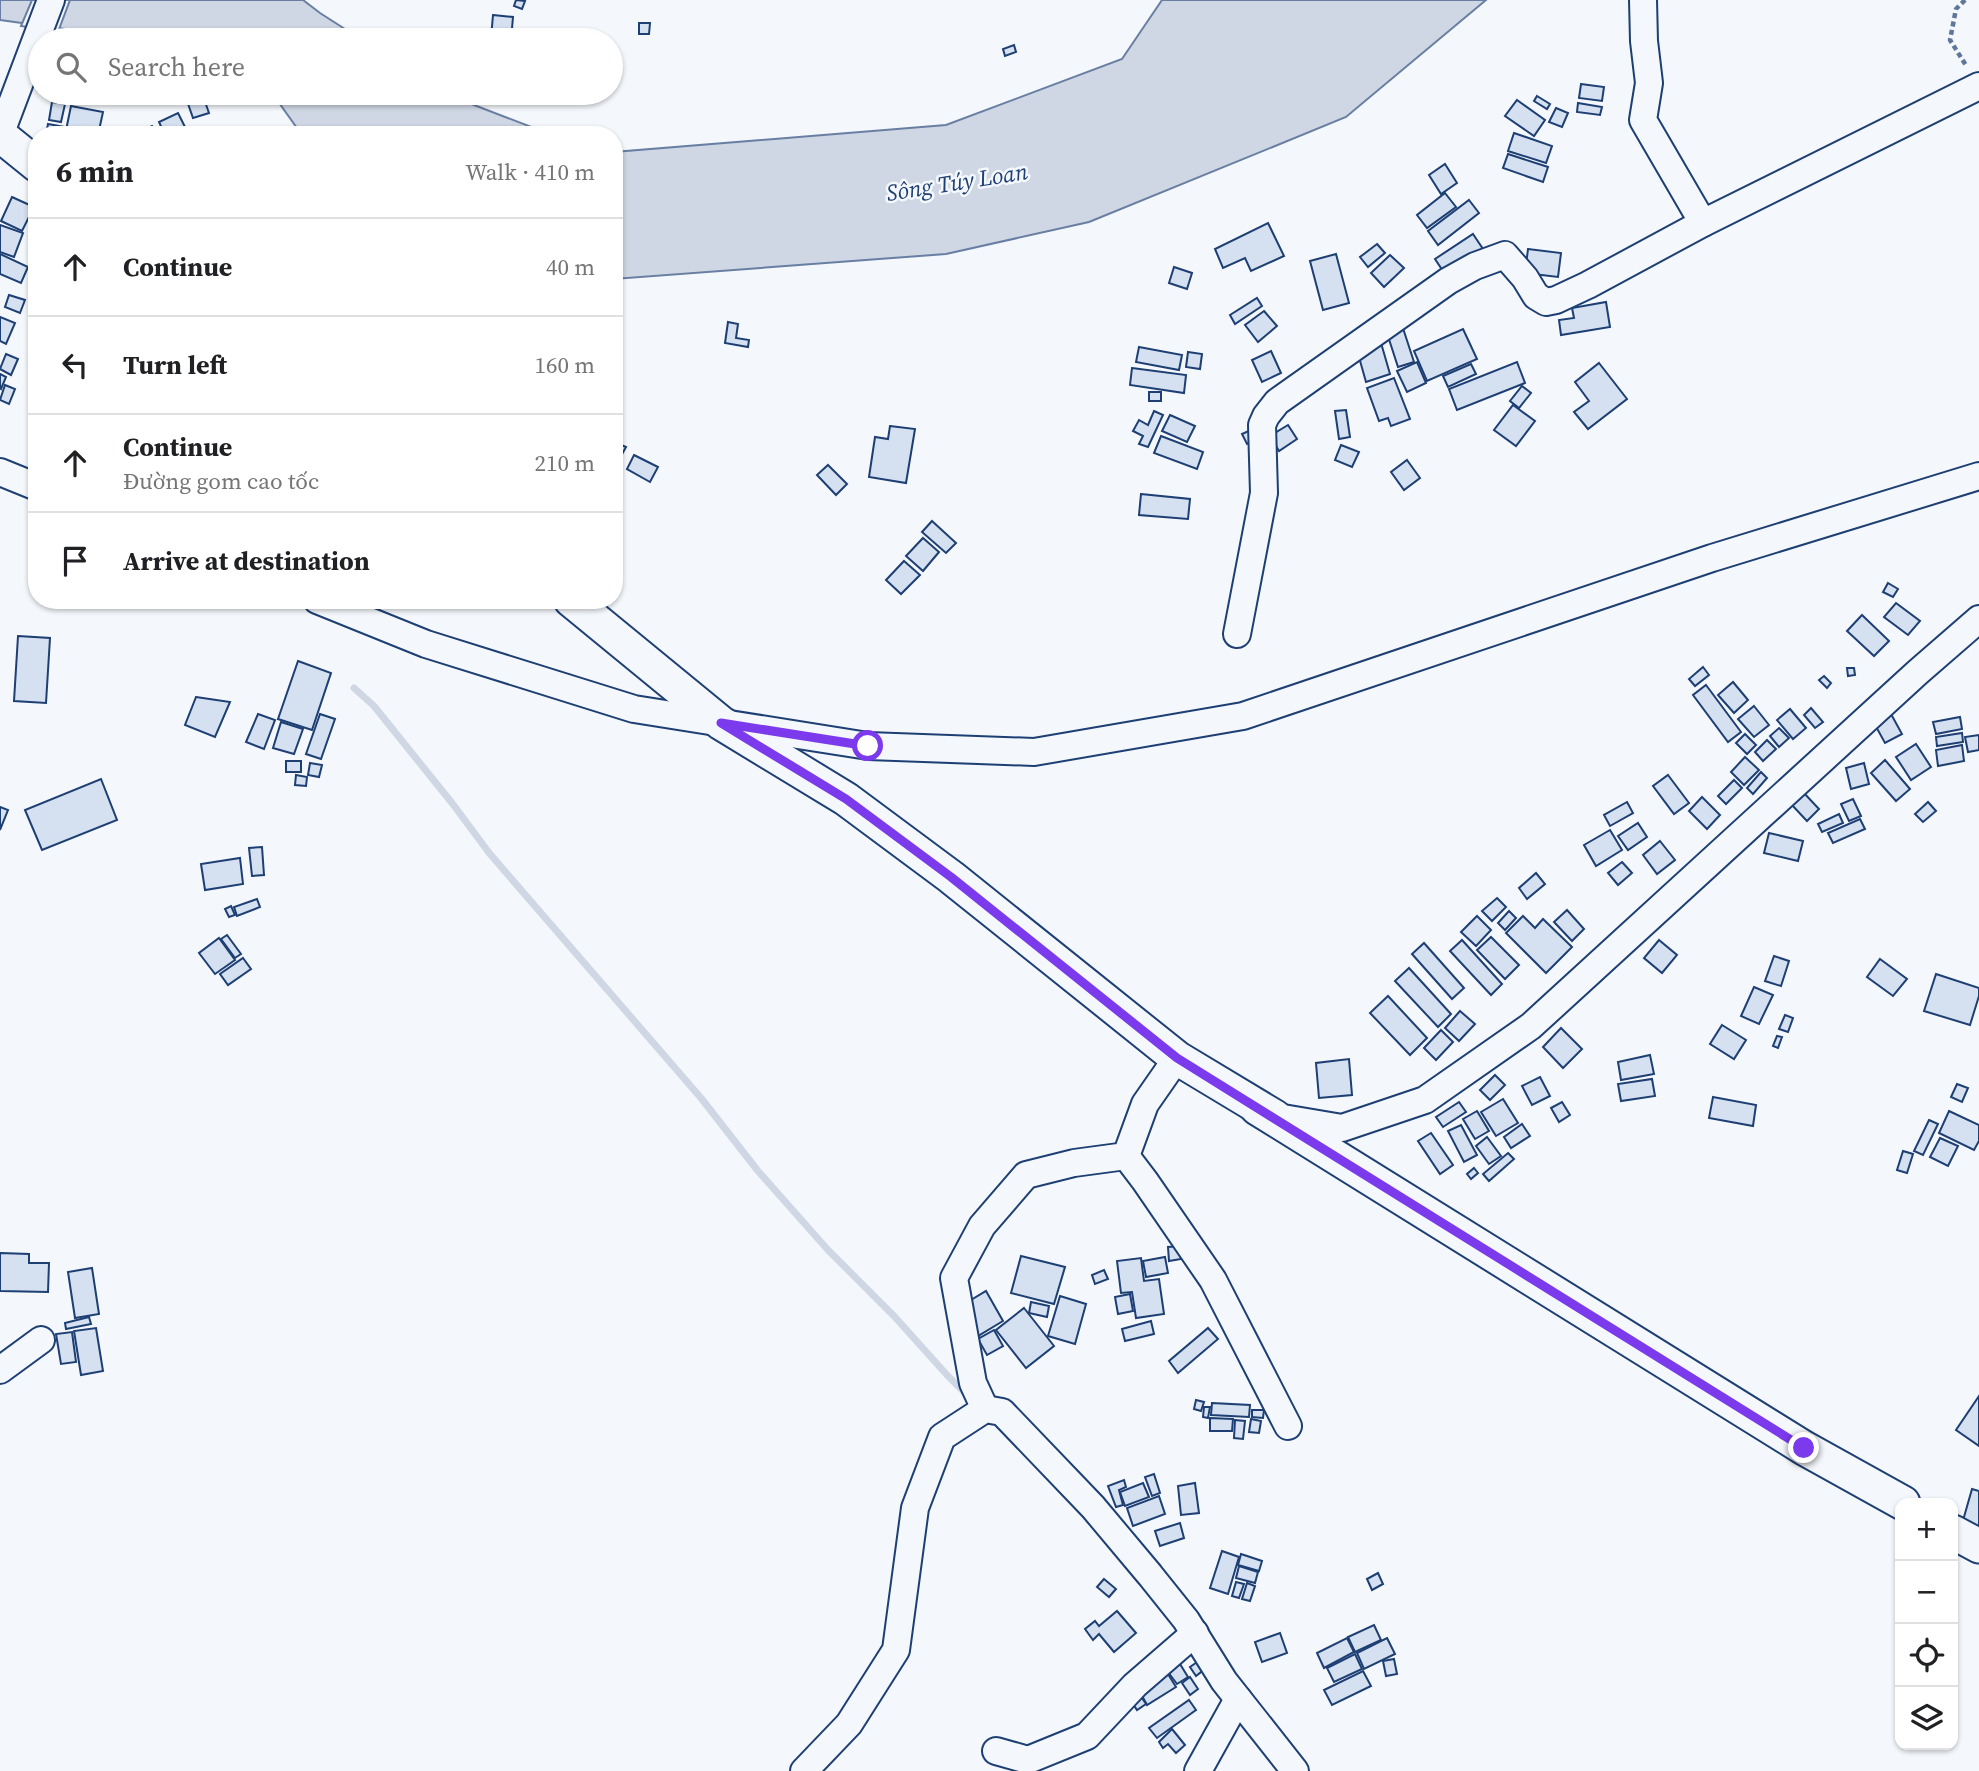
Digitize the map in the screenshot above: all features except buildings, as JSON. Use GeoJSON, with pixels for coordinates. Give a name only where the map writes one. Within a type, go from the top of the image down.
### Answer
{"type":"FeatureCollection","features":[{"type":"Feature","properties":{"kind":"main road"},"geometry":{"type":"LineString","coordinates":[[0,135],[28,158]]}},
{"type":"Feature","properties":{"kind":"main road"},"geometry":{"type":"LineString","coordinates":[[581,609],[721,723],[846,799],[951,877],[1177,1058],[1804,1448],[1895,1499]]}},
{"type":"Feature","properties":{"kind":"main road"},"geometry":{"type":"LineString","coordinates":[[1177,1058],[1275,1117]]}},
{"type":"Feature","properties":{"kind":"main road"},"geometry":{"type":"LineString","coordinates":[[1958,1535],[1979,1546]]}},
{"type":"Feature","properties":{"kind":"street"},"geometry":{"type":"LineString","coordinates":[[38,28],[51,0]]}},
{"type":"Feature","properties":{"kind":"street"},"geometry":{"type":"LineString","coordinates":[[1643,0],[1649,83],[1643,120],[1703,223]]}},
{"type":"Feature","properties":{"kind":"street"},"geometry":{"type":"LineString","coordinates":[[0,135],[12,87],[28,51]]}},
{"type":"Feature","properties":{"kind":"street"},"geometry":{"type":"LineString","coordinates":[[1237,634],[1264,494],[1262,425],[1277,402],[1448,281],[1475,266],[1505,255],[1536,296],[1546,302],[1556,300],[1703,223],[1979,86]]}},
{"type":"Feature","properties":{"kind":"street"},"geometry":{"type":"LineString","coordinates":[[0,472],[28,483]]}},
{"type":"Feature","properties":{"kind":"street"},"geometry":{"type":"LineString","coordinates":[[339,609],[426,644],[634,709],[868,746],[1034,752],[1243,716],[1712,558],[1979,476]]}},
{"type":"Feature","properties":{"kind":"street"},"geometry":{"type":"LineString","coordinates":[[1275,1117],[1342,1128],[1425,1100],[1531,1026],[1918,672],[1979,620]]}},
{"type":"Feature","properties":{"kind":"street"},"geometry":{"type":"LineString","coordinates":[[1126,1157],[1145,1104],[1177,1058]]}},
{"type":"Feature","properties":{"kind":"street"},"geometry":{"type":"LineString","coordinates":[[985,1409],[973,1383],[954,1278],[982,1226],[1026,1175],[1074,1163],[1126,1157]]}},
{"type":"Feature","properties":{"kind":"street"},"geometry":{"type":"LineString","coordinates":[[1126,1157],[1213,1280],[1289,1426]]}},
{"type":"Feature","properties":{"kind":"street"},"geometry":{"type":"LineString","coordinates":[[0,1370],[41,1340]]}},
{"type":"Feature","properties":{"kind":"street"},"geometry":{"type":"LineString","coordinates":[[804,1771],[849,1724],[896,1650],[915,1508],[942,1437],[985,1409],[1002,1412],[1093,1507],[1186,1620],[1224,1681],[1295,1771]]}},
{"type":"Feature","properties":{"kind":"street"},"geometry":{"type":"LineString","coordinates":[[996,1751],[1028,1760],[1087,1736],[1135,1685],[1195,1633]]}},
{"type":"Feature","properties":{"kind":"street"},"geometry":{"type":"LineString","coordinates":[[1198,1771],[1238,1699]]}},
{"type":"Feature","properties":{"kind":"path"},"geometry":{"type":"LineString","coordinates":[[1965,0],[1956,9],[1950,40],[1979,86]]}},
{"type":"Feature","properties":{"kind":"water"},"geometry":{"type":"Polygon","coordinates":[[[0,0],[303,0],[343,28],[58,28],[0,20],[0,0]]]}},
{"type":"Feature","properties":{"kind":"water","name":"Sông Túy Loan"},"geometry":{"type":"Polygon","coordinates":[[[1162,0],[1486,0],[1346,117],[1089,222],[946,254],[623,278],[623,151],[946,125],[1122,59],[1162,0]]]}},
{"type":"Feature","properties":{"kind":"water"},"geometry":{"type":"Polygon","coordinates":[[[281,105],[474,105],[529,126],[296,126],[281,105]]]}},
{"type":"Feature","properties":{"kind":"pier"},"geometry":{"type":"Polygon","coordinates":[[[32,0],[70,0],[60,28],[21,26],[32,0]]]}},
{"type":"Feature","properties":{"kind":"waterway"},"geometry":{"type":"LineString","coordinates":[[354,688],[374,706],[490,854],[701,1098],[758,1171],[828,1250],[966,1394]]}},
{"type":"Feature","properties":{"kind":"route"},"geometry":{"type":"LineString","coordinates":[[868,746],[721,723],[846,799],[951,877],[1177,1058],[1804,1448]]}}]}
